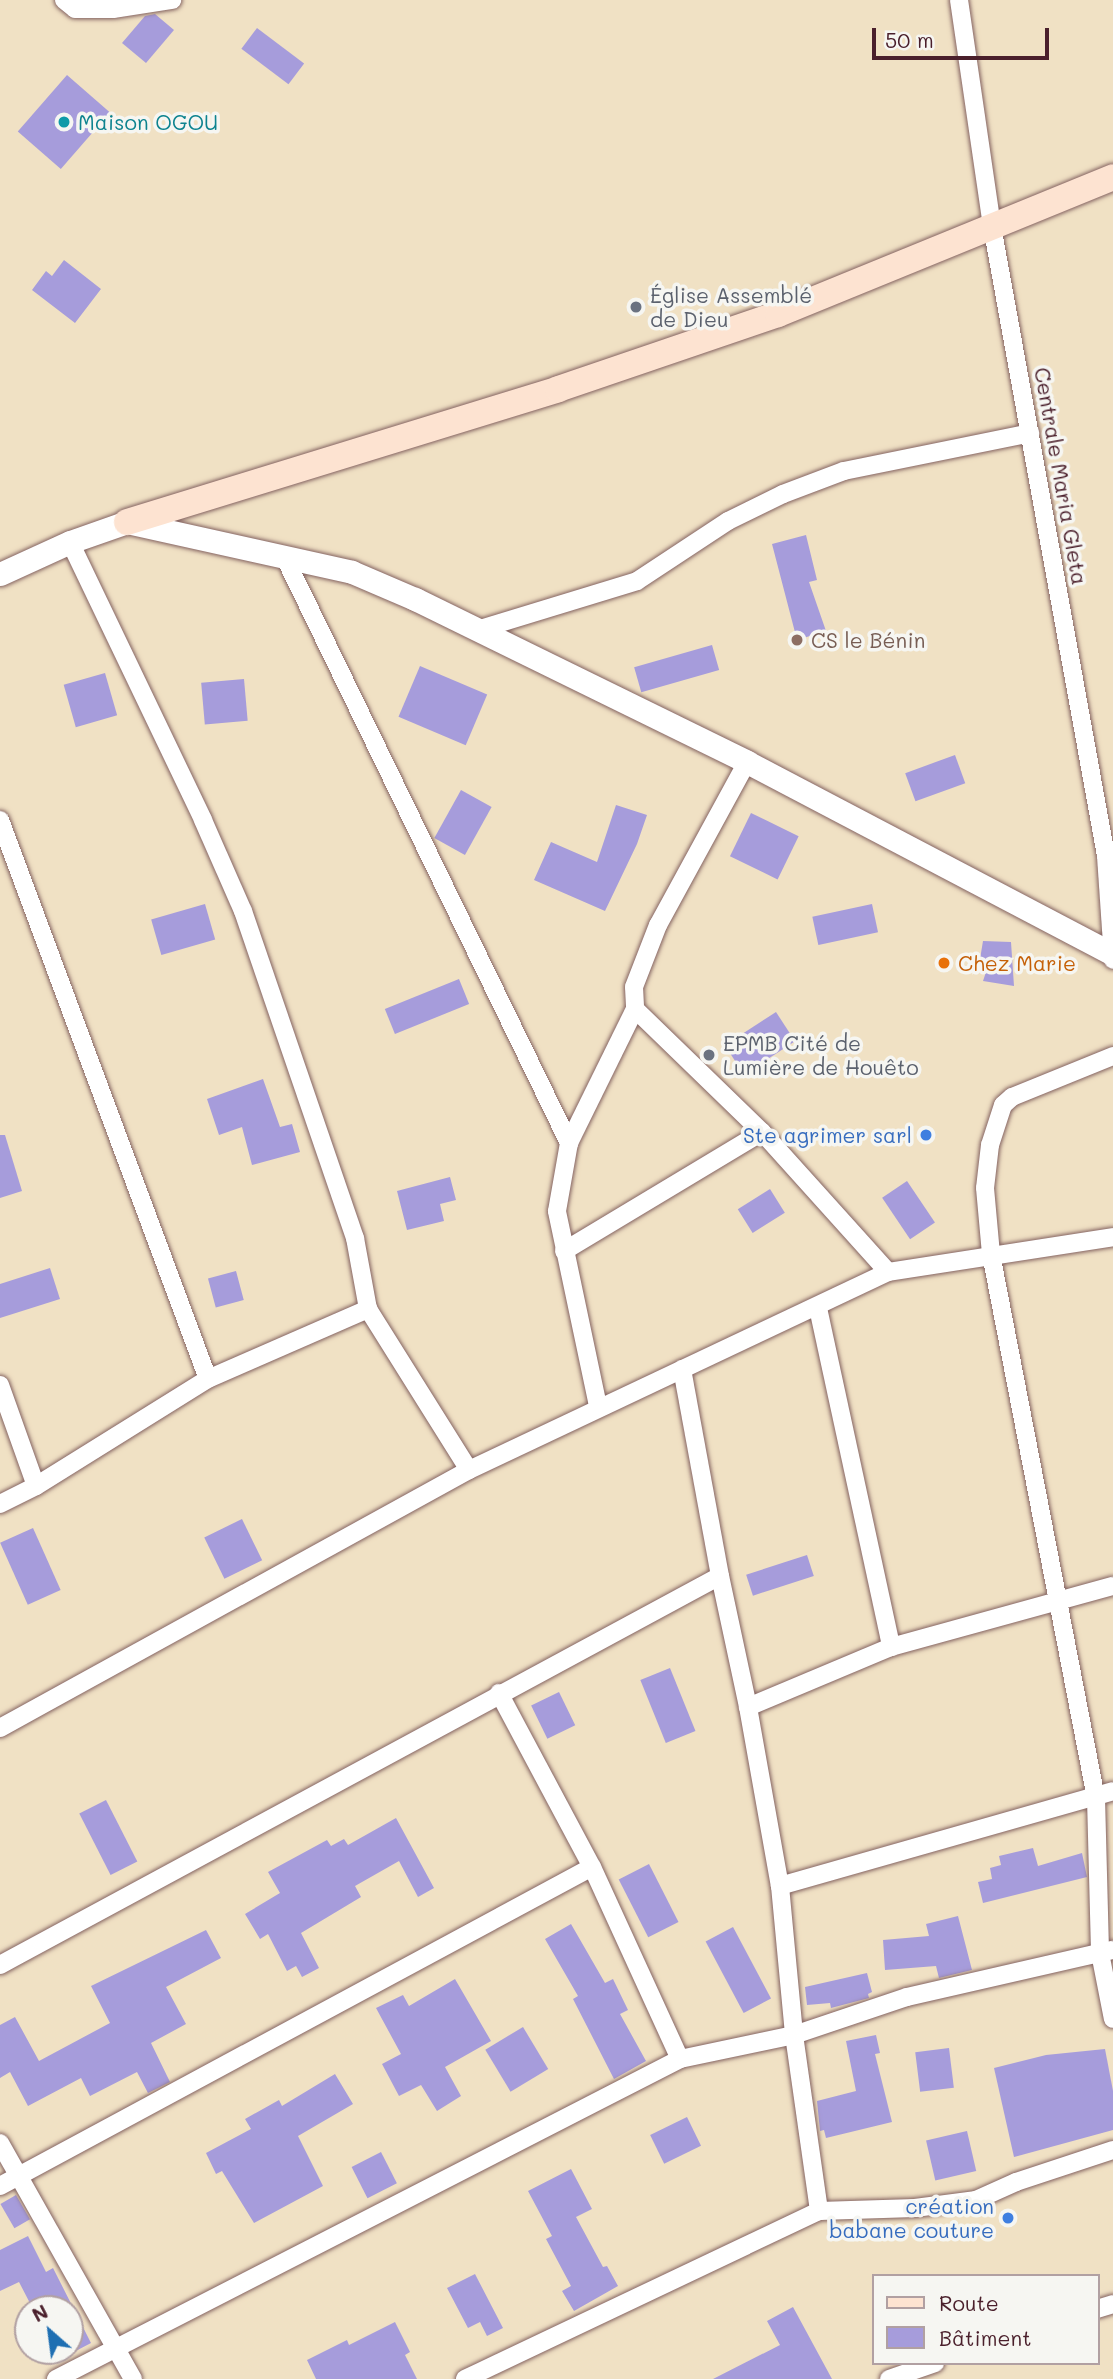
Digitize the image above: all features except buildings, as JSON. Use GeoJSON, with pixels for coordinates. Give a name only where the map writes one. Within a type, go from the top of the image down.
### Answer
{"type":"FeatureCollection","features":[{"type":"Feature","properties":{"kind":"main road"},"geometry":{"type":"LineString","coordinates":[[127,522],[558,390],[778,314],[1113,177]]}},
{"type":"Feature","properties":{"kind":"street"},"geometry":{"type":"LineString","coordinates":[[64,0],[75,9],[113,9],[172,0]]}},
{"type":"Feature","properties":{"kind":"street","name":"Centrale Maria Gleta"},"geometry":{"type":"LineString","coordinates":[[959,0],[992,226],[1109,854],[1113,956]]}},
{"type":"Feature","properties":{"kind":"street"},"geometry":{"type":"LineString","coordinates":[[477,630],[637,581],[728,521],[783,494],[844,471],[1030,433]]}},
{"type":"Feature","properties":{"kind":"street"},"geometry":{"type":"LineString","coordinates":[[0,574],[69,542],[127,522],[352,572],[747,762],[1113,956]]}},
{"type":"Feature","properties":{"kind":"street"},"geometry":{"type":"LineString","coordinates":[[69,542],[203,820],[243,911],[355,1238],[368,1309],[469,1470]]}},
{"type":"Feature","properties":{"kind":"street"},"geometry":{"type":"LineString","coordinates":[[284,556],[569,1143]]}},
{"type":"Feature","properties":{"kind":"street"},"geometry":{"type":"LineString","coordinates":[[598,1406],[557,1211],[569,1143],[635,1009],[634,987],[658,925],[747,762]]}},
{"type":"Feature","properties":{"kind":"street"},"geometry":{"type":"LineString","coordinates":[[0,820],[208,1379]]}},
{"type":"Feature","properties":{"kind":"street"},"geometry":{"type":"LineString","coordinates":[[635,1009],[762,1132],[888,1272]]}},
{"type":"Feature","properties":{"kind":"street"},"geometry":{"type":"LineString","coordinates":[[1113,1056],[1012,1097],[1003,1105],[990,1145],[985,1188],[991,1254],[1058,1600],[1105,1795],[1106,1951],[1113,2019]]}},
{"type":"Feature","properties":{"kind":"street"},"geometry":{"type":"LineString","coordinates":[[564,1251],[762,1132]]}},
{"type":"Feature","properties":{"kind":"street"},"geometry":{"type":"LineString","coordinates":[[0,1728],[469,1470],[598,1406],[818,1308],[888,1272],[1113,1237]]}},
{"type":"Feature","properties":{"kind":"street"},"geometry":{"type":"LineString","coordinates":[[818,1308],[891,1647]]}},
{"type":"Feature","properties":{"kind":"street"},"geometry":{"type":"LineString","coordinates":[[0,1504],[36,1486],[208,1379],[368,1309]]}},
{"type":"Feature","properties":{"kind":"street"},"geometry":{"type":"LineString","coordinates":[[682,1369],[780,1886],[794,2035],[819,2211]]}},
{"type":"Feature","properties":{"kind":"street"},"geometry":{"type":"LineString","coordinates":[[0,1385],[36,1486]]}},
{"type":"Feature","properties":{"kind":"street"},"geometry":{"type":"LineString","coordinates":[[0,1965],[499,1693],[720,1576]]}},
{"type":"Feature","properties":{"kind":"street"},"geometry":{"type":"LineString","coordinates":[[748,1707],[891,1647],[1113,1586]]}},
{"type":"Feature","properties":{"kind":"street"},"geometry":{"type":"LineString","coordinates":[[499,1693],[592,1867],[680,2059]]}},
{"type":"Feature","properties":{"kind":"street"},"geometry":{"type":"LineString","coordinates":[[780,1886],[1105,1795]]}},
{"type":"Feature","properties":{"kind":"street"},"geometry":{"type":"LineString","coordinates":[[0,2186],[592,1867]]}},
{"type":"Feature","properties":{"kind":"street"},"geometry":{"type":"LineString","coordinates":[[56,2379],[680,2059],[794,2035],[907,1997],[1106,1951]]}},
{"type":"Feature","properties":{"kind":"street"},"geometry":{"type":"LineString","coordinates":[[0,2143],[133,2379]]}},
{"type":"Feature","properties":{"kind":"street"},"geometry":{"type":"LineString","coordinates":[[465,2379],[819,2211],[915,2208],[976,2200],[1016,2182],[1113,2150]]}},
{"type":"Feature","properties":{"kind":"street"},"geometry":{"type":"LineString","coordinates":[[889,2379],[929,2365]]}},
{"type":"Feature","properties":{"kind":"place","name":"Maison OGOU"},"geometry":{"type":"Point","coordinates":[64,122]}},
{"type":"Feature","properties":{"kind":"place","name":"Église Assemblé de Dieu"},"geometry":{"type":"Point","coordinates":[636,307]}},
{"type":"Feature","properties":{"kind":"place","name":"CS le Bénin"},"geometry":{"type":"Point","coordinates":[797,640]}},
{"type":"Feature","properties":{"kind":"place","name":"Chez Marie"},"geometry":{"type":"Point","coordinates":[944,963]}},
{"type":"Feature","properties":{"kind":"place","name":"EPMB Cité de Lumière de Houêto"},"geometry":{"type":"Point","coordinates":[709,1055]}},
{"type":"Feature","properties":{"kind":"place","name":"Ste agrimer sarl"},"geometry":{"type":"Point","coordinates":[926,1135]}},
{"type":"Feature","properties":{"kind":"place","name":"création babane couture"},"geometry":{"type":"Point","coordinates":[1008,2218]}}]}
